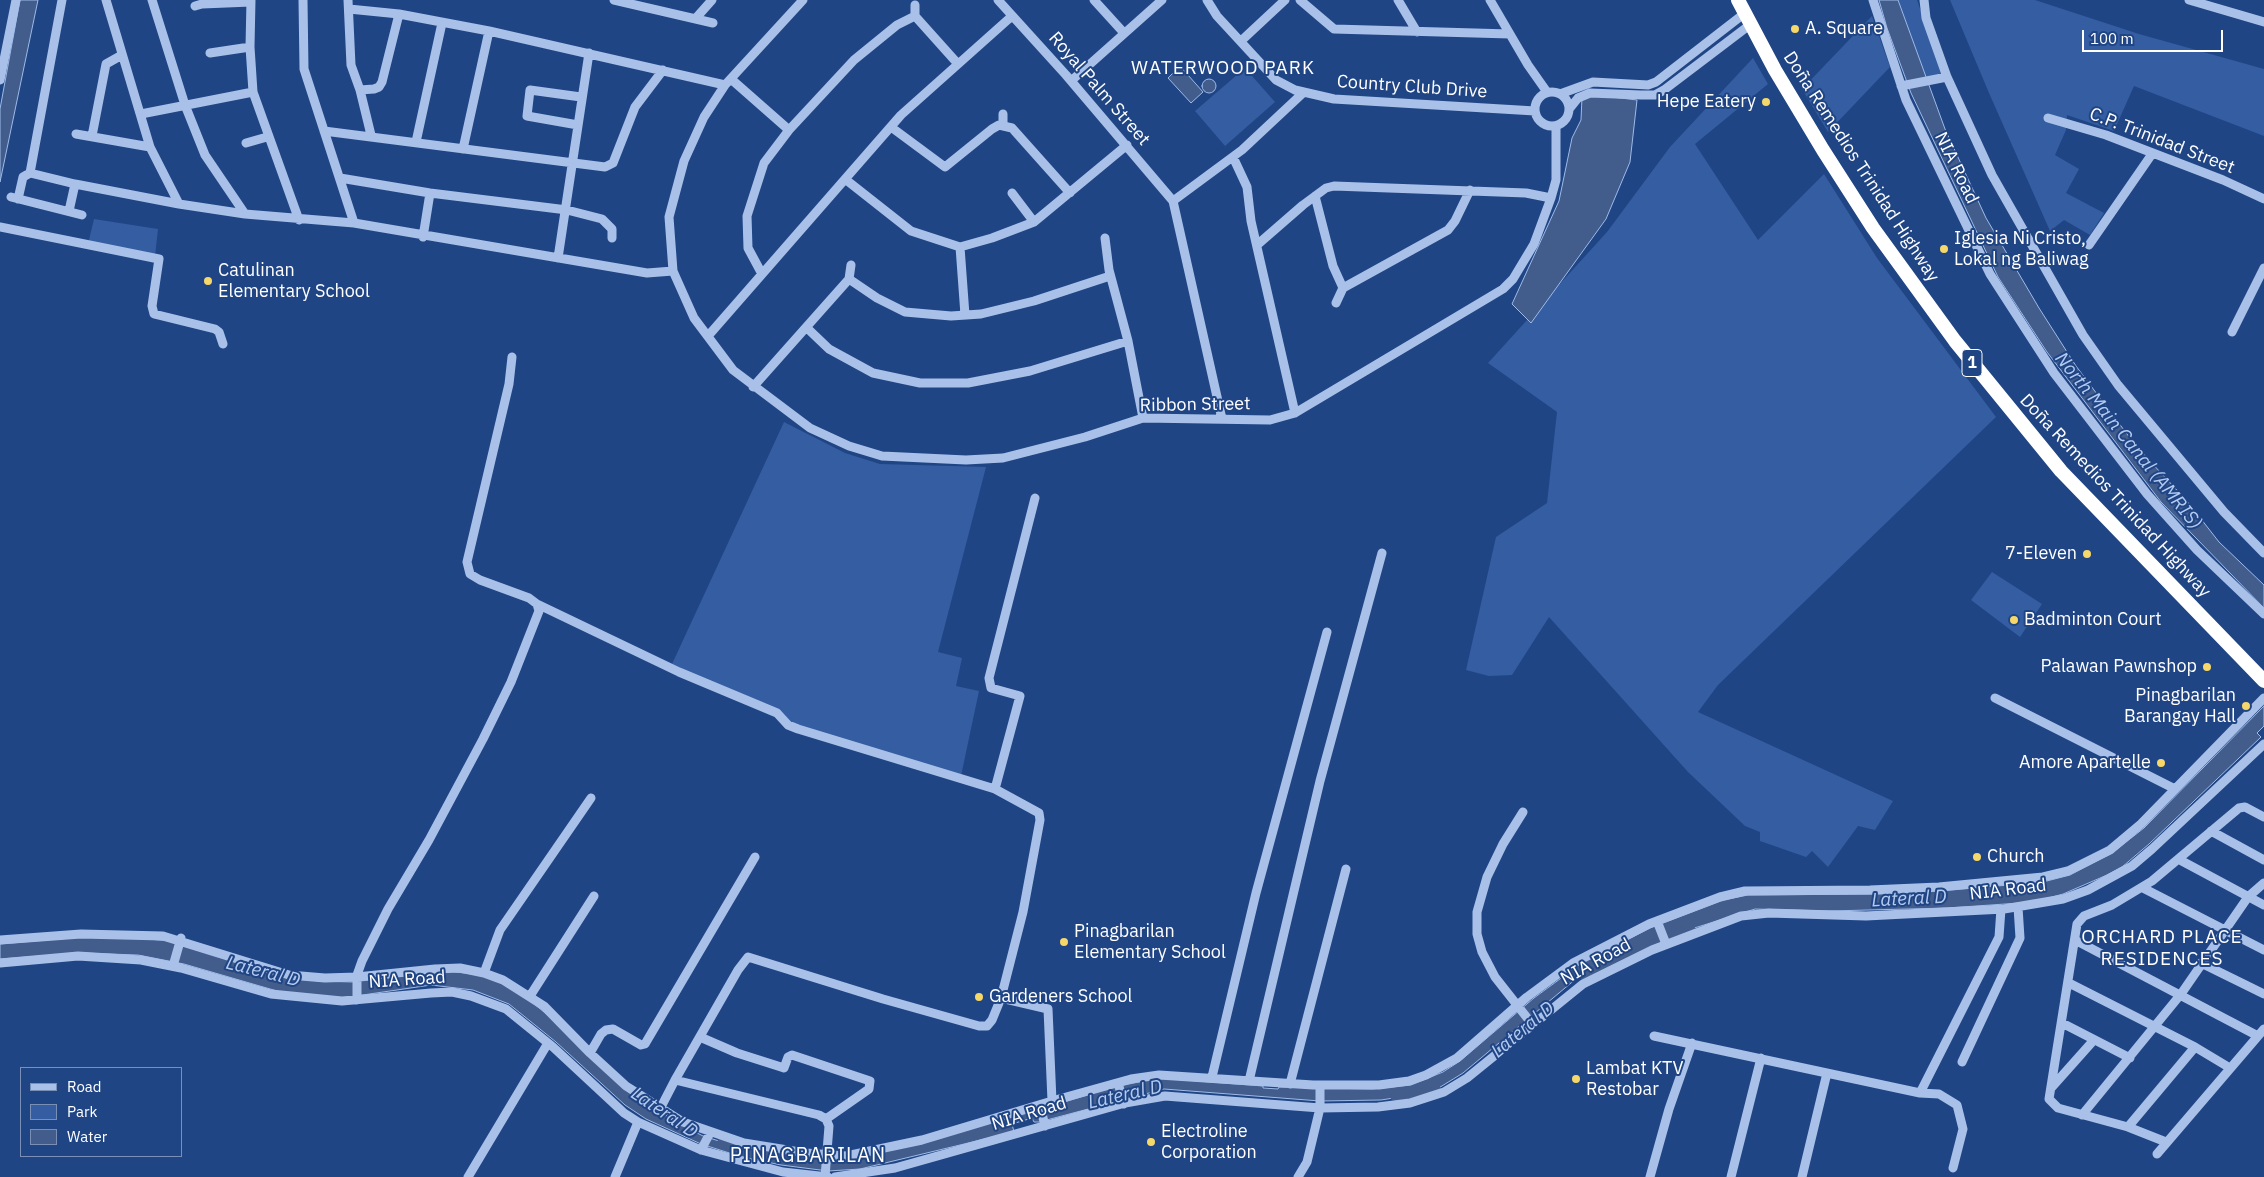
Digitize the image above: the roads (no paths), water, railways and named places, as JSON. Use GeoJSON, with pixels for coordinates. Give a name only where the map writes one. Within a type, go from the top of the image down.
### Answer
{"type":"FeatureCollection","features":[{"type":"Feature","properties":{"kind":"highway","name":"Doña Remedios Trinidad Highway"},"geometry":{"type":"LineString","coordinates":[[1738,0],[1775,70],[1868,221],[1955,342],[2068,478],[2264,681]]}},
{"type":"Feature","properties":{"kind":"street"},"geometry":{"type":"LineString","coordinates":[[0,80],[16,0]]}},
{"type":"Feature","properties":{"kind":"street"},"geometry":{"type":"LineString","coordinates":[[30,173],[62,0]]}},
{"type":"Feature","properties":{"kind":"street"},"geometry":{"type":"LineString","coordinates":[[106,0],[150,147],[179,204]]}},
{"type":"Feature","properties":{"kind":"street"},"geometry":{"type":"LineString","coordinates":[[152,0],[185,105],[205,155],[245,214]]}},
{"type":"Feature","properties":{"kind":"street"},"geometry":{"type":"LineString","coordinates":[[303,0],[304,69],[354,223]]}},
{"type":"Feature","properties":{"kind":"street"},"geometry":{"type":"LineString","coordinates":[[614,0],[713,23]]}},
{"type":"Feature","properties":{"kind":"street"},"geometry":{"type":"LineString","coordinates":[[696,18],[712,0]]}},
{"type":"Feature","properties":{"kind":"street","name":"Ribbon Street"},"geometry":{"type":"LineString","coordinates":[[804,0],[728,82],[704,117],[684,161],[668,218],[673,271],[694,318],[733,370],[753,387],[810,428],[848,446],[882,456],[966,460],[1003,458],[1085,437],[1143,418],[1270,420],[1294,413],[1503,289],[1513,279],[1534,244],[1551,198],[1556,180],[1556,126]]}},
{"type":"Feature","properties":{"kind":"street","name":"Royal Palm Street"},"geometry":{"type":"LineString","coordinates":[[998,0],[1127,145],[1173,201]]}},
{"type":"Feature","properties":{"kind":"street"},"geometry":{"type":"LineString","coordinates":[[1094,0],[1124,33]]}},
{"type":"Feature","properties":{"kind":"street"},"geometry":{"type":"LineString","coordinates":[[1071,81],[1162,0]]}},
{"type":"Feature","properties":{"kind":"street","name":"Country Club Drive"},"geometry":{"type":"LineString","coordinates":[[1207,0],[1217,16],[1276,80],[1304,92],[1334,99],[1535,111]]}},
{"type":"Feature","properties":{"kind":"street"},"geometry":{"type":"LineString","coordinates":[[1241,41],[1285,0]]}},
{"type":"Feature","properties":{"kind":"street"},"geometry":{"type":"LineString","coordinates":[[1300,0],[1334,28],[1510,34]]}},
{"type":"Feature","properties":{"kind":"street"},"geometry":{"type":"LineString","coordinates":[[1398,0],[1417,32]]}},
{"type":"Feature","properties":{"kind":"street"},"geometry":{"type":"LineString","coordinates":[[1490,0],[1547,92]]}},
{"type":"Feature","properties":{"kind":"street","name":"NIA Road"},"geometry":{"type":"LineString","coordinates":[[1873,0],[1904,85],[1940,174],[1990,274],[2054,373],[2147,494],[2197,550],[2264,614]]}},
{"type":"Feature","properties":{"kind":"street"},"geometry":{"type":"LineString","coordinates":[[1924,0],[1926,18],[1947,77],[1992,175],[2083,335],[2118,385],[2224,512],[2264,553]]}},
{"type":"Feature","properties":{"kind":"street"},"geometry":{"type":"LineString","coordinates":[[2189,0],[2214,4],[2264,22]]}},
{"type":"Feature","properties":{"kind":"street"},"geometry":{"type":"LineString","coordinates":[[200,3],[251,1],[250,47],[253,92],[267,137],[298,220]]}},
{"type":"Feature","properties":{"kind":"street"},"geometry":{"type":"LineString","coordinates":[[371,135],[360,90],[350,65],[349,4],[489,31],[663,70],[728,82],[790,130]]}},
{"type":"Feature","properties":{"kind":"street"},"geometry":{"type":"LineString","coordinates":[[915,5],[915,16],[958,64]]}},
{"type":"Feature","properties":{"kind":"street"},"geometry":{"type":"LineString","coordinates":[[360,90],[374,89],[379,87],[382,82],[399,14]]}},
{"type":"Feature","properties":{"kind":"street"},"geometry":{"type":"LineString","coordinates":[[762,274],[748,248],[747,216],[764,163],[790,130],[854,60],[897,25],[915,16]]}},
{"type":"Feature","properties":{"kind":"street"},"geometry":{"type":"LineString","coordinates":[[708,336],[891,127],[1012,16]]}},
{"type":"Feature","properties":{"kind":"street"},"geometry":{"type":"LineString","coordinates":[[1560,94],[1593,82],[1648,85],[1656,82],[1748,19]]}},
{"type":"Feature","properties":{"kind":"street"},"geometry":{"type":"LineString","coordinates":[[1570,108],[1565,97],[1560,94],[1547,92],[1539,97],[1535,111],[1540,122],[1551,127],[1566,120],[1570,108],[1578,98],[1590,93],[1655,94],[1664,90],[1748,19]]}},
{"type":"Feature","properties":{"kind":"street"},"geometry":{"type":"LineString","coordinates":[[416,142],[442,23]]}},
{"type":"Feature","properties":{"kind":"street"},"geometry":{"type":"LineString","coordinates":[[464,149],[489,31]]}},
{"type":"Feature","properties":{"kind":"street"},"geometry":{"type":"LineString","coordinates":[[210,52],[250,47]]}},
{"type":"Feature","properties":{"kind":"street"},"geometry":{"type":"LineString","coordinates":[[558,258],[589,53]]}},
{"type":"Feature","properties":{"kind":"street"},"geometry":{"type":"LineString","coordinates":[[92,136],[106,64],[122,55]]}},
{"type":"Feature","properties":{"kind":"street"},"geometry":{"type":"LineString","coordinates":[[324,131],[371,135],[573,164],[610,166],[635,107],[663,70]]}},
{"type":"Feature","properties":{"kind":"street"},"geometry":{"type":"LineString","coordinates":[[1904,85],[1947,77]]}},
{"type":"Feature","properties":{"kind":"street"},"geometry":{"type":"LineString","coordinates":[[578,125],[527,116],[530,90],[581,97]]}},
{"type":"Feature","properties":{"kind":"street"},"geometry":{"type":"LineString","coordinates":[[141,114],[253,92]]}},
{"type":"Feature","properties":{"kind":"street"},"geometry":{"type":"LineString","coordinates":[[1222,419],[1173,201],[1233,157],[1304,92]]}},
{"type":"Feature","properties":{"kind":"street"},"geometry":{"type":"LineString","coordinates":[[1003,114],[1003,125]]}},
{"type":"Feature","properties":{"kind":"street","name":"C.P. Trinidad Street"},"geometry":{"type":"LineString","coordinates":[[2048,118],[2106,135],[2223,180],[2264,199]]}},
{"type":"Feature","properties":{"kind":"street"},"geometry":{"type":"LineString","coordinates":[[945,167],[992,129],[1003,125],[1012,128],[1070,193]]}},
{"type":"Feature","properties":{"kind":"street"},"geometry":{"type":"LineString","coordinates":[[891,127],[945,167]]}},
{"type":"Feature","properties":{"kind":"street"},"geometry":{"type":"LineString","coordinates":[[76,134],[150,147]]}},
{"type":"Feature","properties":{"kind":"street"},"geometry":{"type":"LineString","coordinates":[[246,143],[267,137]]}},
{"type":"Feature","properties":{"kind":"street"},"geometry":{"type":"LineString","coordinates":[[846,179],[911,231],[960,247],[992,238],[1034,222],[1127,145]]}},
{"type":"Feature","properties":{"kind":"street"},"geometry":{"type":"LineString","coordinates":[[2089,245],[2152,154]]}},
{"type":"Feature","properties":{"kind":"street"},"geometry":{"type":"LineString","coordinates":[[1233,157],[1247,187],[1257,246],[1294,413]]}},
{"type":"Feature","properties":{"kind":"street"},"geometry":{"type":"LineString","coordinates":[[945,167],[945,178]]}},
{"type":"Feature","properties":{"kind":"street"},"geometry":{"type":"LineString","coordinates":[[82,214],[14,198],[23,177],[30,173],[75,184],[179,204],[298,220],[354,223],[423,237],[648,273],[673,271]]}},
{"type":"Feature","properties":{"kind":"street"},"geometry":{"type":"LineString","coordinates":[[340,178],[430,193],[566,210],[602,219],[612,230],[612,238]]}},
{"type":"Feature","properties":{"kind":"street"},"geometry":{"type":"LineString","coordinates":[[69,211],[75,184]]}},
{"type":"Feature","properties":{"kind":"street"},"geometry":{"type":"LineString","coordinates":[[1257,246],[1315,196],[1326,188],[1334,186],[1526,193],[1551,198]]}},
{"type":"Feature","properties":{"kind":"street"},"geometry":{"type":"LineString","coordinates":[[1336,303],[1343,288],[1448,230],[1455,221],[1470,190]]}},
{"type":"Feature","properties":{"kind":"street"},"geometry":{"type":"LineString","coordinates":[[423,237],[430,193]]}},
{"type":"Feature","properties":{"kind":"street"},"geometry":{"type":"LineString","coordinates":[[1012,193],[1034,222]]}},
{"type":"Feature","properties":{"kind":"street"},"geometry":{"type":"LineString","coordinates":[[1315,196],[1333,266],[1343,288]]}},
{"type":"Feature","properties":{"kind":"street"},"geometry":{"type":"LineString","coordinates":[[0,227],[159,259],[152,306],[154,314],[215,329],[219,332],[223,344]]}},
{"type":"Feature","properties":{"kind":"street"},"geometry":{"type":"LineString","coordinates":[[1105,238],[1110,276],[1128,341],[1143,418]]}},
{"type":"Feature","properties":{"kind":"street"},"geometry":{"type":"LineString","coordinates":[[960,247],[966,315]]}},
{"type":"Feature","properties":{"kind":"street"},"geometry":{"type":"LineString","coordinates":[[753,387],[849,279],[851,265]]}},
{"type":"Feature","properties":{"kind":"street"},"geometry":{"type":"LineString","coordinates":[[2232,332],[2264,268]]}},
{"type":"Feature","properties":{"kind":"street"},"geometry":{"type":"LineString","coordinates":[[849,279],[877,298],[905,312],[966,315],[981,314],[1034,301],[1110,276]]}},
{"type":"Feature","properties":{"kind":"street"},"geometry":{"type":"LineString","coordinates":[[807,328],[829,349],[873,374],[920,383],[968,383],[1030,371],[1128,341]]}},
{"type":"Feature","properties":{"kind":"street"},"geometry":{"type":"LineString","coordinates":[[512,357],[509,384],[467,562],[470,574],[480,580],[529,598],[537,604],[679,672],[777,713],[788,724],[798,729],[995,789],[1038,813],[1040,820],[1023,912],[1001,998],[992,1020],[987,1026],[979,1026],[748,957],[738,970],[660,1109]]}},
{"type":"Feature","properties":{"kind":"street"},"geometry":{"type":"LineString","coordinates":[[995,789],[1020,696],[991,688],[989,678],[1035,498]]}},
{"type":"Feature","properties":{"kind":"street"},"geometry":{"type":"LineString","coordinates":[[1249,1081],[1323,772],[1382,553]]}},
{"type":"Feature","properties":{"kind":"street"},"geometry":{"type":"LineString","coordinates":[[357,998],[357,979],[362,961],[388,909],[429,840],[512,682],[539,611],[537,604]]}},
{"type":"Feature","properties":{"kind":"street"},"geometry":{"type":"LineString","coordinates":[[1212,1077],[1256,893],[1327,632]]}},
{"type":"Feature","properties":{"kind":"street"},"geometry":{"type":"LineString","coordinates":[[1995,698],[2175,789]]}},
{"type":"Feature","properties":{"kind":"street"},"geometry":{"type":"LineString","coordinates":[[0,940],[113,934],[163,936],[289,975],[325,978],[357,979],[435,969],[460,968],[484,972],[530,996],[544,1006],[590,1053],[626,1086],[683,1122],[705,1141],[827,1156],[846,1156],[879,1150],[1040,1108],[1052,1100],[1159,1075],[1212,1077],[1320,1087],[1394,1084],[1426,1075],[1457,1058],[1573,963],[1658,923],[1720,897],[1746,890],[1870,890],[2043,878],[2068,871],[2110,850],[2141,824],[2264,698]]}},
{"type":"Feature","properties":{"kind":"street","name":"NIA Road"},"geometry":{"type":"LineString","coordinates":[[834,1177],[895,1168],[1123,1101],[1164,1096],[1378,1107],[1410,1103],[1444,1092],[1467,1078],[1529,1022],[1582,984],[1665,941],[1709,927],[1754,914],[1866,916],[2000,909],[2063,899],[2088,890],[2132,866],[2264,744]]}},
{"type":"Feature","properties":{"kind":"street"},"geometry":{"type":"LineString","coordinates":[[484,972],[500,930],[590,798]]}},
{"type":"Feature","properties":{"kind":"street"},"geometry":{"type":"LineString","coordinates":[[2166,1142],[2128,1127],[2053,1105],[2049,1099],[2080,919],[2143,888],[2180,860],[2211,831],[2240,808],[2245,807],[2264,817]]}},
{"type":"Feature","properties":{"kind":"street"},"geometry":{"type":"LineString","coordinates":[[1522,812],[1503,844],[1488,877],[1477,912],[1477,934],[1482,952],[1494,977],[1529,1022]]}},
{"type":"Feature","properties":{"kind":"street"},"geometry":{"type":"LineString","coordinates":[[2211,831],[2264,860]]}},
{"type":"Feature","properties":{"kind":"street"},"geometry":{"type":"LineString","coordinates":[[590,1053],[601,1034],[606,1030],[613,1029],[641,1045],[645,1044],[755,857]]}},
{"type":"Feature","properties":{"kind":"street"},"geometry":{"type":"LineString","coordinates":[[2180,860],[2264,905]]}},
{"type":"Feature","properties":{"kind":"street"},"geometry":{"type":"LineString","coordinates":[[1290,1084],[1346,869]]}},
{"type":"Feature","properties":{"kind":"street"},"geometry":{"type":"LineString","coordinates":[[2082,1115],[2181,994],[2224,929],[2248,897],[2264,883]]}},
{"type":"Feature","properties":{"kind":"street"},"geometry":{"type":"LineString","coordinates":[[2143,888],[2264,950]]}},
{"type":"Feature","properties":{"kind":"street"},"geometry":{"type":"LineString","coordinates":[[530,996],[594,896]]}},
{"type":"Feature","properties":{"kind":"street"},"geometry":{"type":"LineString","coordinates":[[1962,1062],[2020,938],[2018,907]]}},
{"type":"Feature","properties":{"kind":"street"},"geometry":{"type":"LineString","coordinates":[[1920,1093],[1999,937],[2000,909]]}},
{"type":"Feature","properties":{"kind":"street"},"geometry":{"type":"LineString","coordinates":[[1658,923],[1665,941]]}},
{"type":"Feature","properties":{"kind":"street"},"geometry":{"type":"LineString","coordinates":[[2075,940],[2261,1033],[2157,1154]]}},
{"type":"Feature","properties":{"kind":"street"},"geometry":{"type":"LineString","coordinates":[[173,964],[180,941]]}},
{"type":"Feature","properties":{"kind":"street","name":"NIA Road"},"geometry":{"type":"LineString","coordinates":[[0,963],[78,956],[141,960],[173,964],[271,994],[342,1001],[357,998],[452,992],[471,996],[506,1009],[548,1043],[624,1113],[638,1122],[705,1141],[783,1172],[826,1175]]}},
{"type":"Feature","properties":{"kind":"street"},"geometry":{"type":"LineString","coordinates":[[2201,963],[2264,994]]}},
{"type":"Feature","properties":{"kind":"street"},"geometry":{"type":"LineString","coordinates":[[2069,983],[2195,1047],[2230,1068]]}},
{"type":"Feature","properties":{"kind":"street"},"geometry":{"type":"LineString","coordinates":[[1001,998],[1043,1006],[1048,1009],[1052,1100]]}},
{"type":"Feature","properties":{"kind":"street"},"geometry":{"type":"LineString","coordinates":[[2062,1023],[2093,1041],[2130,1058]]}},
{"type":"Feature","properties":{"kind":"street"},"geometry":{"type":"LineString","coordinates":[[1654,1036],[1920,1093],[1939,1094],[1957,1105],[1963,1129],[1953,1168]]}},
{"type":"Feature","properties":{"kind":"street"},"geometry":{"type":"LineString","coordinates":[[700,1037],[737,1053],[784,1068],[788,1058],[792,1055],[870,1081],[869,1089],[826,1119]]}},
{"type":"Feature","properties":{"kind":"street"},"geometry":{"type":"LineString","coordinates":[[2051,1087],[2093,1041]]}},
{"type":"Feature","properties":{"kind":"street"},"geometry":{"type":"LineString","coordinates":[[468,1177],[548,1043]]}},
{"type":"Feature","properties":{"kind":"street"},"geometry":{"type":"LineString","coordinates":[[1650,1177],[1669,1110],[1692,1043]]}},
{"type":"Feature","properties":{"kind":"street"},"geometry":{"type":"LineString","coordinates":[[2128,1127],[2195,1047]]}},
{"type":"Feature","properties":{"kind":"street"},"geometry":{"type":"LineString","coordinates":[[1731,1177],[1761,1058]]}},
{"type":"Feature","properties":{"kind":"street"},"geometry":{"type":"LineString","coordinates":[[1802,1177],[1827,1073]]}},
{"type":"Feature","properties":{"kind":"street"},"geometry":{"type":"LineString","coordinates":[[676,1080],[773,1103],[819,1115],[826,1119],[829,1126],[826,1175]]}},
{"type":"Feature","properties":{"kind":"street"},"geometry":{"type":"LineString","coordinates":[[1118,1084],[1123,1101]]}},
{"type":"Feature","properties":{"kind":"street"},"geometry":{"type":"LineString","coordinates":[[1298,1177],[1307,1162],[1320,1104],[1320,1087]]}},
{"type":"Feature","properties":{"kind":"street"},"geometry":{"type":"LineString","coordinates":[[1040,1108],[1044,1123]]}},
{"type":"Feature","properties":{"kind":"street"},"geometry":{"type":"LineString","coordinates":[[615,1177],[638,1122]]}},
{"type":"Feature","properties":{"kind":"water"},"geometry":{"type":"Polygon","coordinates":[[[20,0],[38,0],[0,182],[0,109],[20,0]]]}},
{"type":"Feature","properties":{"kind":"water","name":"North Main Canal (AMRIS)"},"geometry":{"type":"Polygon","coordinates":[[[1879,0],[1898,0],[1945,129],[1986,218],[2039,308],[2076,366],[2136,446],[2187,501],[2219,542],[2264,585],[2264,608],[2161,502],[2047,352],[1998,277],[1911,93],[1887,28],[1879,0]]]}},
{"type":"Feature","properties":{"kind":"water"},"geometry":{"type":"Polygon","coordinates":[[[1180,66],[1203,92],[1191,103],[1168,78],[1180,66]]]}},
{"type":"Feature","properties":{"kind":"water"},"geometry":{"type":"Polygon","coordinates":[[[1206,79],[1212,79],[1216,86],[1212,93],[1206,93],[1202,89],[1202,83],[1206,79]]]}},
{"type":"Feature","properties":{"kind":"water"},"geometry":{"type":"Polygon","coordinates":[[[1595,95],[1637,100],[1630,162],[1606,219],[1531,323],[1512,304],[1559,201],[1572,138],[1581,120],[1582,97],[1595,95]]]}},
{"type":"Feature","properties":{"kind":"water","name":"Lateral D"},"geometry":{"type":"Polygon","coordinates":[[[2264,706],[2264,726],[2257,733],[2261,737],[2149,844],[2122,867],[2063,894],[2034,902],[1947,908],[1829,911],[1755,909],[1656,940],[1577,978],[1463,1073],[1437,1089],[1381,1100],[1320,1101],[1164,1089],[1039,1122],[1034,1122],[1032,1118],[1012,1124],[1014,1132],[860,1169],[828,1171],[781,1165],[739,1156],[701,1144],[646,1119],[625,1105],[556,1042],[509,1004],[473,990],[431,985],[342,998],[284,993],[184,964],[138,955],[81,953],[0,959],[0,944],[82,937],[126,937],[170,941],[317,981],[352,982],[447,971],[481,975],[502,983],[524,996],[549,1016],[626,1090],[652,1110],[703,1136],[748,1150],[776,1155],[839,1159],[866,1156],[1039,1110],[1106,1089],[1157,1078],[1263,1086],[1263,1088],[1278,1089],[1279,1087],[1372,1089],[1411,1085],[1443,1072],[1460,1061],[1534,998],[1579,965],[1650,928],[1723,900],[1748,895],[1880,894],[1940,891],[2043,882],[2070,875],[2112,853],[2144,828],[2264,706]]]}},
{"type":"Feature","properties":{"kind":"waterway","name":"Lateral D"},"geometry":{"type":"LineString","coordinates":[[1586,978],[1615,962],[1690,928]]}},
{"type":"Feature","properties":{"kind":"waterway","name":"Lateral D"},"geometry":{"type":"LineString","coordinates":[[1395,1096],[1412,1096],[1437,1091]]}},
{"type":"Feature","properties":{"kind":"waterway","name":"Lateral D"},"geometry":{"type":"LineString","coordinates":[[637,1098],[675,1124]]}},
{"type":"Feature","properties":{"kind":"waterway","name":"Lateral D"},"geometry":{"type":"LineString","coordinates":[[722,1143],[801,1158]]}},
{"type":"Feature","properties":{"kind":"place","name":"A. Square"},"geometry":{"type":"Point","coordinates":[1795,29]}},
{"type":"Feature","properties":{"kind":"place","name":"Hepe Eatery"},"geometry":{"type":"Point","coordinates":[1766,102]}},
{"type":"Feature","properties":{"kind":"place","name":"Iglesia Ni Cristo, Lokal ng Baliwag"},"geometry":{"type":"Point","coordinates":[1944,249]}},
{"type":"Feature","properties":{"kind":"place","name":"Catulinan Elementary School"},"geometry":{"type":"Point","coordinates":[208,281]}},
{"type":"Feature","properties":{"kind":"place","name":"7-Eleven"},"geometry":{"type":"Point","coordinates":[2087,554]}},
{"type":"Feature","properties":{"kind":"place","name":"Badminton Court"},"geometry":{"type":"Point","coordinates":[2014,620]}},
{"type":"Feature","properties":{"kind":"place","name":"Palawan Pawnshop"},"geometry":{"type":"Point","coordinates":[2207,667]}},
{"type":"Feature","properties":{"kind":"place","name":"Pinagbarilan Barangay Hall"},"geometry":{"type":"Point","coordinates":[2246,706]}},
{"type":"Feature","properties":{"kind":"place","name":"Amore Apartelle"},"geometry":{"type":"Point","coordinates":[2161,763]}},
{"type":"Feature","properties":{"kind":"place","name":"Church"},"geometry":{"type":"Point","coordinates":[1977,857]}},
{"type":"Feature","properties":{"kind":"place","name":"Pinagbarilan Elementary School"},"geometry":{"type":"Point","coordinates":[1064,942]}},
{"type":"Feature","properties":{"kind":"place","name":"Gardeners School"},"geometry":{"type":"Point","coordinates":[979,997]}},
{"type":"Feature","properties":{"kind":"place","name":"Lambat KTV Restobar"},"geometry":{"type":"Point","coordinates":[1576,1079]}},
{"type":"Feature","properties":{"kind":"place","name":"Electroline Corporation"},"geometry":{"type":"Point","coordinates":[1151,1142]}},
{"type":"Feature","properties":{"kind":"district","name":"WATERWOOD PARK"},"geometry":{"type":"Point","coordinates":[1223,69]}},
{"type":"Feature","properties":{"kind":"district","name":"ORCHARD PLACE RESIDENCES"},"geometry":{"type":"Point","coordinates":[2162,949]}},
{"type":"Feature","properties":{"kind":"district","name":"PINAGBARILAN"},"geometry":{"type":"Point","coordinates":[808,1156]}}]}
